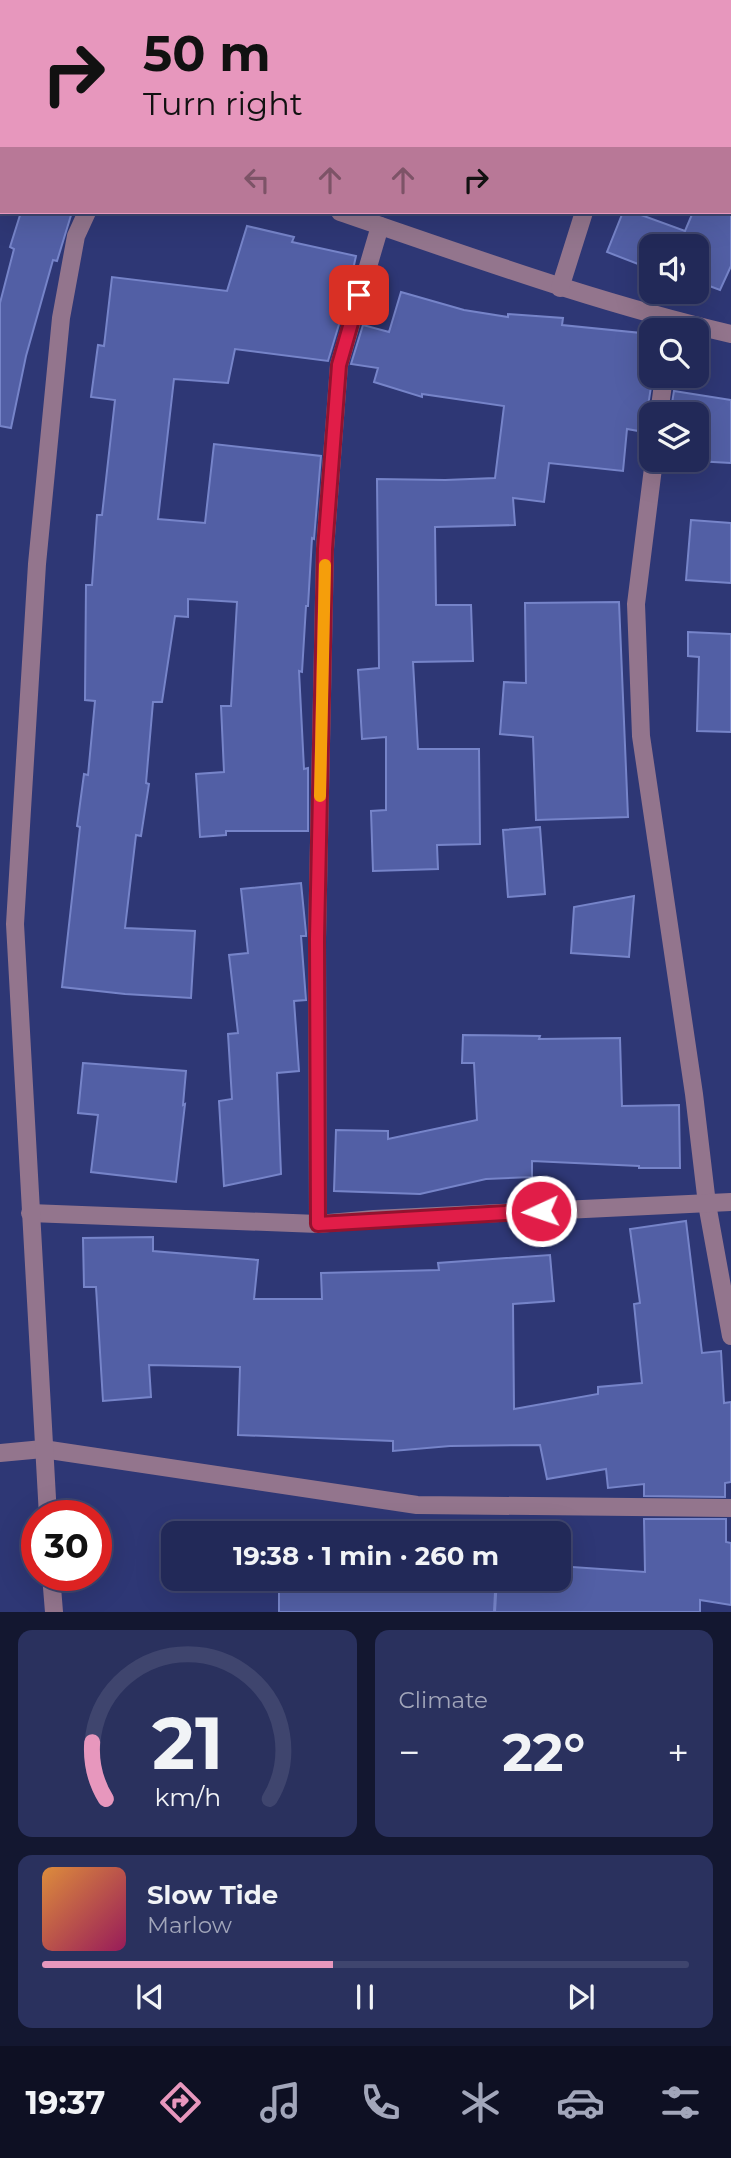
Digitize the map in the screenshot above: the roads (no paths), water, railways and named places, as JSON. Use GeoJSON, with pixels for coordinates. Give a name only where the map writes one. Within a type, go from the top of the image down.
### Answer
{"type":"FeatureCollection","features":[{"type":"Feature","properties":{"kind":"street"},"geometry":{"type":"LineString","coordinates":[[47,1500],[15,925],[37,564],[58,346],[76,236],[86,214]]}},
{"type":"Feature","properties":{"kind":"street"},"geometry":{"type":"LineString","coordinates":[[346,214],[649,318]]}},
{"type":"Feature","properties":{"kind":"street"},"geometry":{"type":"LineString","coordinates":[[561,288],[583,214]]}},
{"type":"Feature","properties":{"kind":"street"},"geometry":{"type":"LineString","coordinates":[[318,1224],[317,939],[325,549],[339,365],[380,226]]}},
{"type":"Feature","properties":{"kind":"street"},"geometry":{"type":"LineString","coordinates":[[709,331],[731,334]]}},
{"type":"Feature","properties":{"kind":"street"},"geometry":{"type":"LineString","coordinates":[[652,472],[636,604],[641,736],[694,1094],[707,1204],[731,1336]]}},
{"type":"Feature","properties":{"kind":"street"},"geometry":{"type":"LineString","coordinates":[[30,1213],[318,1224],[731,1202]]}},
{"type":"Feature","properties":{"kind":"street"},"geometry":{"type":"LineString","coordinates":[[0,1452],[43,1448],[417,1505],[731,1508]]}},
{"type":"Feature","properties":{"kind":"street"},"geometry":{"type":"LineString","coordinates":[[52,1591],[54,1612]]}}]}
